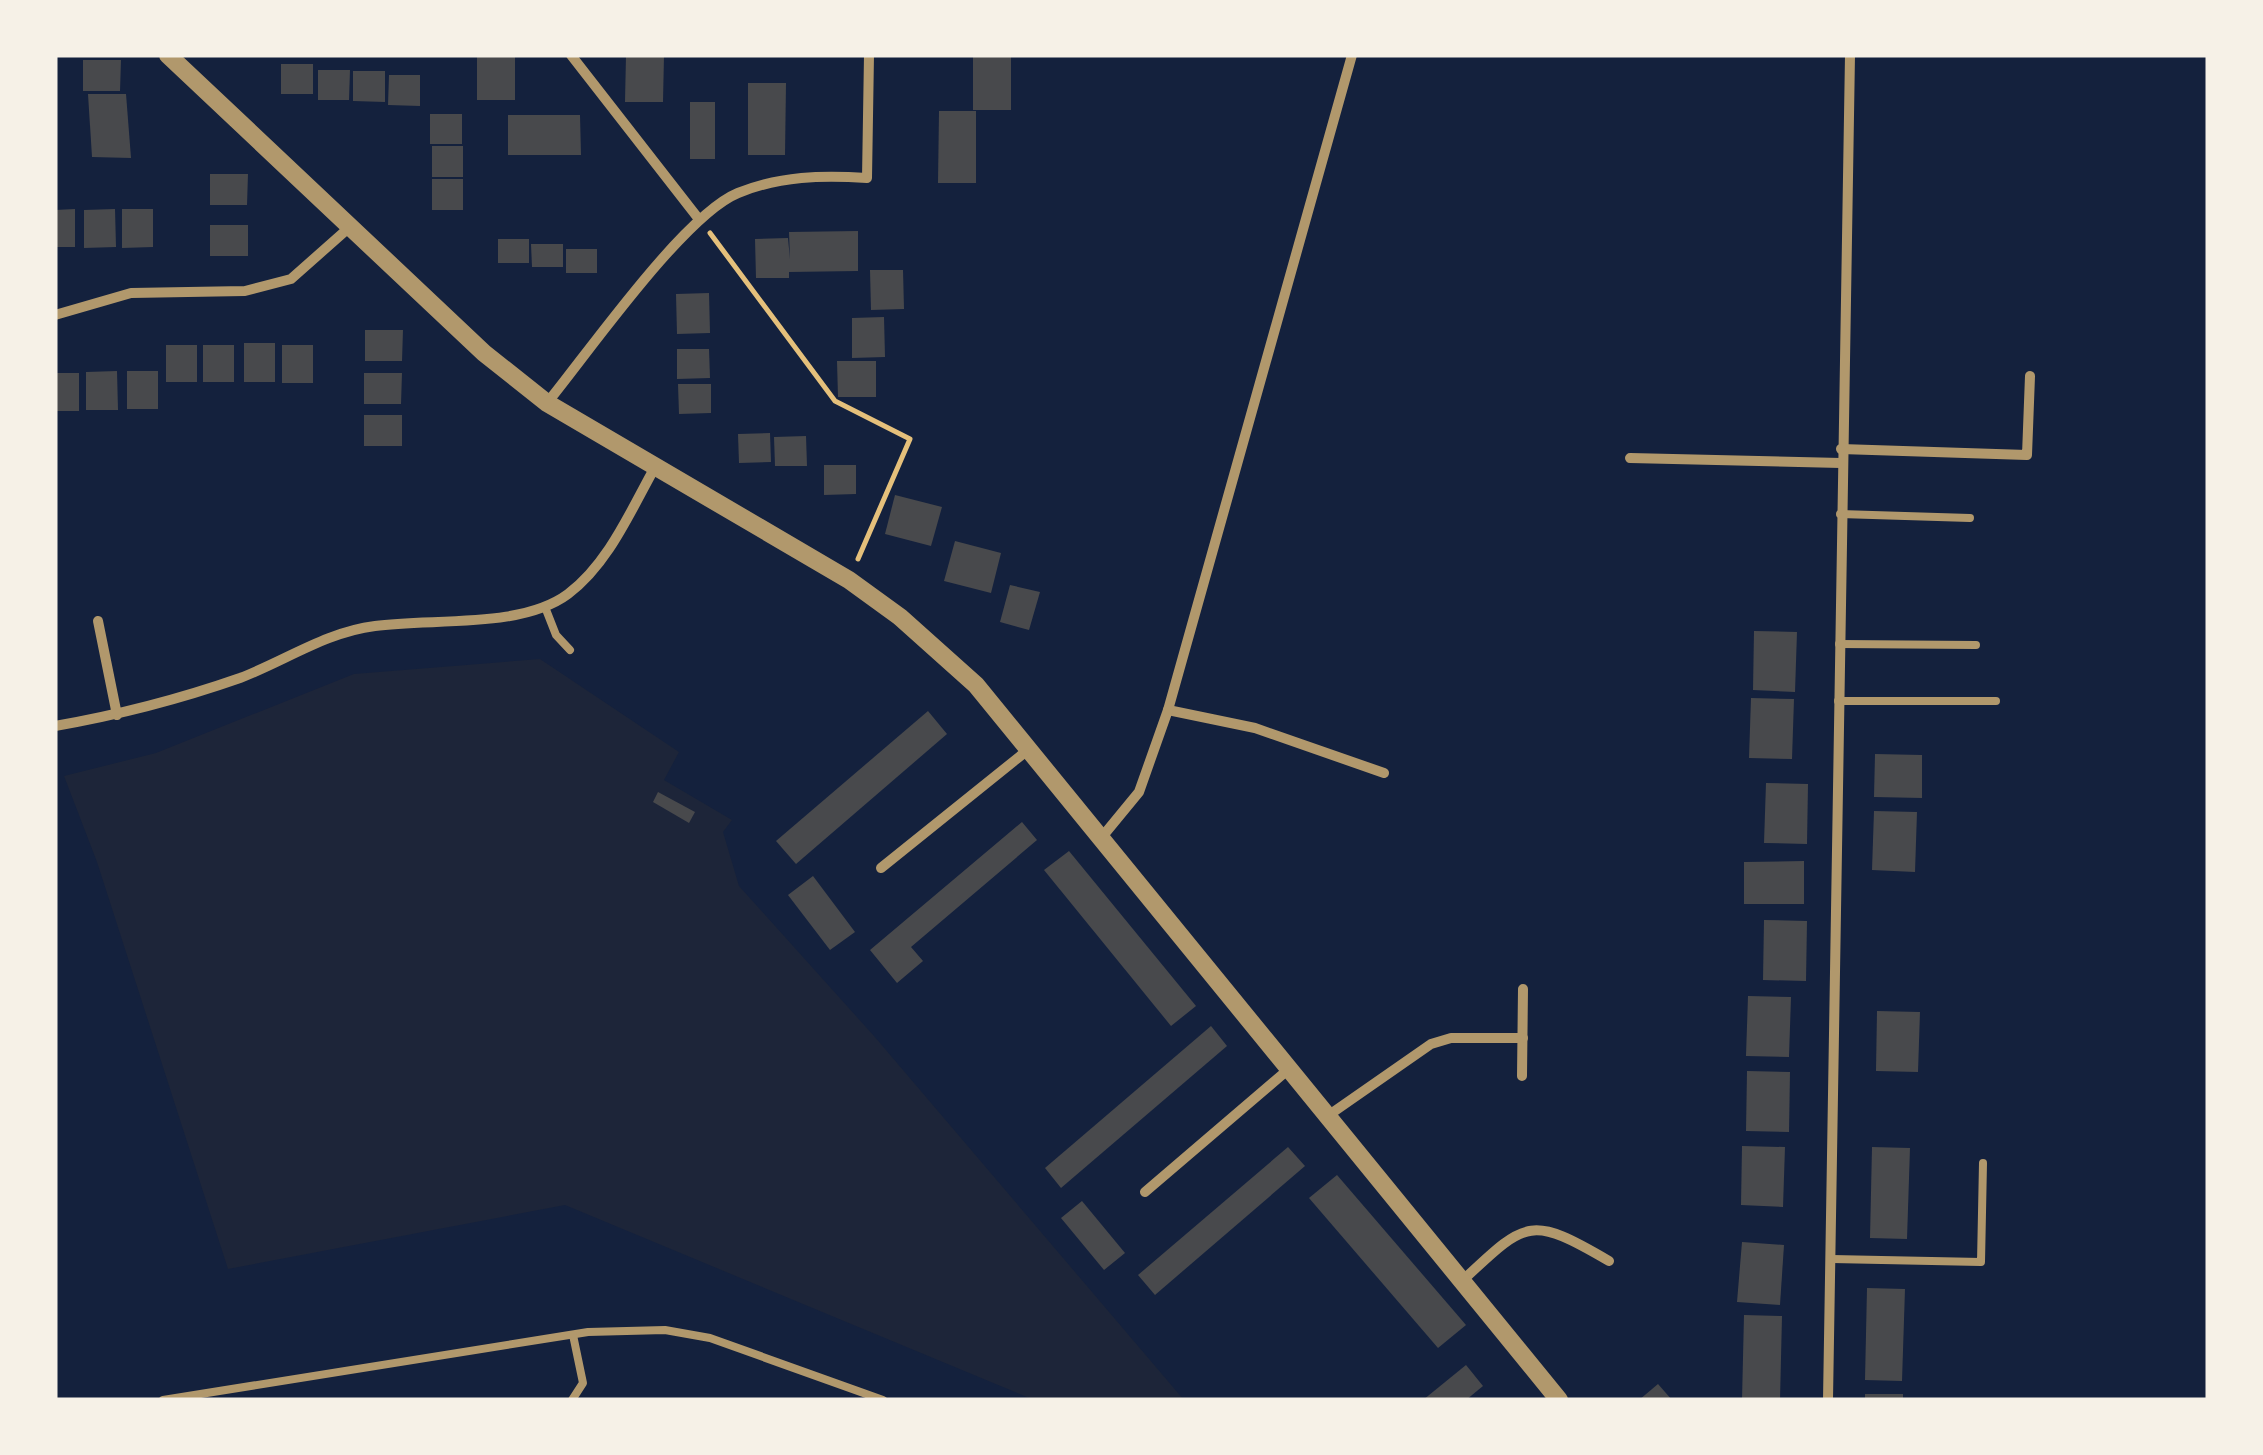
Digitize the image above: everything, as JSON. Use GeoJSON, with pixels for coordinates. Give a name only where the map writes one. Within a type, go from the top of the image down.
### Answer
{"type":"FeatureCollection","features":[{"type":"Feature","properties":{"kind":"street"},"geometry":{"type":"LineString","coordinates":[[168,55],[352,224],[484,354],[547,403],[654,469],[850,580],[900,616],[976,685],[1558,1400]]}},
{"type":"Feature","properties":{"kind":"street"},"geometry":{"type":"LineString","coordinates":[[571,55],[698,218]]}},
{"type":"Feature","properties":{"kind":"street"},"geometry":{"type":"LineString","coordinates":[[547,403],[698,218],[735,194],[786,178],[867,178],[869,55]]}},
{"type":"Feature","properties":{"kind":"street"},"geometry":{"type":"LineString","coordinates":[[1102,837],[1139,792],[1168,710],[1352,55]]}},
{"type":"Feature","properties":{"kind":"street"},"geometry":{"type":"LineString","coordinates":[[1828,1400],[1850,55]]}},
{"type":"Feature","properties":{"kind":"street"},"geometry":{"type":"LineString","coordinates":[[55,316],[131,294],[245,291],[291,279],[352,224]]}},
{"type":"Feature","properties":{"kind":"street"},"geometry":{"type":"LineString","coordinates":[[1842,449],[2027,454],[2030,376]]}},
{"type":"Feature","properties":{"kind":"street"},"geometry":{"type":"LineString","coordinates":[[1630,458],[1841,463]]}},
{"type":"Feature","properties":{"kind":"street"},"geometry":{"type":"LineString","coordinates":[[55,726],[118,715],[242,677],[304,647],[370,626],[536,612],[567,595],[594,570],[654,469]]}},
{"type":"Feature","properties":{"kind":"street"},"geometry":{"type":"LineString","coordinates":[[98,621],[118,715]]}},
{"type":"Feature","properties":{"kind":"street"},"geometry":{"type":"LineString","coordinates":[[1168,710],[1256,728],[1384,773]]}},
{"type":"Feature","properties":{"kind":"street"},"geometry":{"type":"LineString","coordinates":[[881,868],[1030,748]]}},
{"type":"Feature","properties":{"kind":"street"},"geometry":{"type":"LineString","coordinates":[[1522,1076],[1523,990]]}},
{"type":"Feature","properties":{"kind":"street"},"geometry":{"type":"LineString","coordinates":[[1329,1115],[1431,1044],[1451,1038],[1523,1038]]}},
{"type":"Feature","properties":{"kind":"street"},"geometry":{"type":"LineString","coordinates":[[1144,1192],[1290,1068]]}},
{"type":"Feature","properties":{"kind":"street"},"geometry":{"type":"LineString","coordinates":[[1461,1282],[1512,1234],[1535,1228],[1560,1232],[1608,1261]]}},
{"type":"Feature","properties":{"kind":"lane"},"geometry":{"type":"LineString","coordinates":[[1840,514],[1970,518]]}},
{"type":"Feature","properties":{"kind":"lane"},"geometry":{"type":"LineString","coordinates":[[545,607],[556,636],[570,650]]}},
{"type":"Feature","properties":{"kind":"lane"},"geometry":{"type":"LineString","coordinates":[[1839,644],[1976,645]]}},
{"type":"Feature","properties":{"kind":"lane"},"geometry":{"type":"LineString","coordinates":[[1838,701],[1996,701]]}},
{"type":"Feature","properties":{"kind":"lane"},"geometry":{"type":"LineString","coordinates":[[1832,1259],[1980,1262],[1983,1162]]}},
{"type":"Feature","properties":{"kind":"lane"},"geometry":{"type":"LineString","coordinates":[[162,1400],[574,1335],[665,1330],[710,1338],[883,1400]]}},
{"type":"Feature","properties":{"kind":"lane"},"geometry":{"type":"LineString","coordinates":[[574,1335],[584,1400]]}},
{"type":"Feature","properties":{"kind":"lane"},"geometry":{"type":"LineString","coordinates":[[572,1400],[581,1388]]}},
{"type":"Feature","properties":{"kind":"path"},"geometry":{"type":"LineString","coordinates":[[698,218],[834,401],[910,438],[850,580]]}},
{"type":"Feature","properties":{"kind":"shaded area"},"geometry":{"type":"Polygon","coordinates":[[[540,659],[679,752],[664,780],[732,820],[723,832],[739,886],[874,1036],[1184,1400],[1034,1400],[565,1205],[228,1269],[97,862],[64,776],[156,753],[354,674],[540,659]]]}},
{"type":"Feature","properties":{"kind":"building"},"geometry":{"type":"Polygon","coordinates":[[[477,55],[515,55],[515,100],[477,100],[477,55]]]}},
{"type":"Feature","properties":{"kind":"building"},"geometry":{"type":"Polygon","coordinates":[[[626,55],[664,55],[663,102],[625,102],[626,55]]]}},
{"type":"Feature","properties":{"kind":"building"},"geometry":{"type":"Polygon","coordinates":[[[973,55],[1011,55],[1011,110],[973,110],[973,55]]]}},
{"type":"Feature","properties":{"kind":"building"},"geometry":{"type":"Polygon","coordinates":[[[83,60],[121,60],[120,91],[83,91],[83,60]]]}},
{"type":"Feature","properties":{"kind":"building"},"geometry":{"type":"Polygon","coordinates":[[[281,64],[313,64],[313,94],[281,94],[281,64]]]}},
{"type":"Feature","properties":{"kind":"building"},"geometry":{"type":"Polygon","coordinates":[[[318,70],[350,70],[349,100],[318,100],[318,70]]]}},
{"type":"Feature","properties":{"kind":"building"},"geometry":{"type":"Polygon","coordinates":[[[353,71],[385,71],[385,102],[353,101],[353,71]]]}},
{"type":"Feature","properties":{"kind":"building"},"geometry":{"type":"Polygon","coordinates":[[[389,75],[420,75],[420,106],[388,105],[389,75]]]}},
{"type":"Feature","properties":{"kind":"building"},"geometry":{"type":"Polygon","coordinates":[[[748,83],[786,83],[785,155],[748,155],[748,83]]]}},
{"type":"Feature","properties":{"kind":"building"},"geometry":{"type":"Polygon","coordinates":[[[88,94],[126,94],[131,158],[92,157],[88,94]]]}},
{"type":"Feature","properties":{"kind":"building"},"geometry":{"type":"Polygon","coordinates":[[[690,102],[715,102],[715,159],[690,159],[690,102]]]}},
{"type":"Feature","properties":{"kind":"building"},"geometry":{"type":"Polygon","coordinates":[[[939,111],[976,111],[976,183],[938,183],[939,111]]]}},
{"type":"Feature","properties":{"kind":"building"},"geometry":{"type":"Polygon","coordinates":[[[430,114],[462,114],[462,144],[430,144],[430,114]]]}},
{"type":"Feature","properties":{"kind":"building"},"geometry":{"type":"Polygon","coordinates":[[[508,115],[580,115],[581,155],[508,155],[508,115]]]}},
{"type":"Feature","properties":{"kind":"building"},"geometry":{"type":"Polygon","coordinates":[[[432,146],[463,146],[463,177],[432,177],[432,146]]]}},
{"type":"Feature","properties":{"kind":"building"},"geometry":{"type":"Polygon","coordinates":[[[210,174],[248,174],[247,205],[210,205],[210,174]]]}},
{"type":"Feature","properties":{"kind":"building"},"geometry":{"type":"Polygon","coordinates":[[[432,179],[463,179],[463,210],[432,210],[432,179]]]}},
{"type":"Feature","properties":{"kind":"building"},"geometry":{"type":"Polygon","coordinates":[[[75,209],[75,247],[55,247],[55,210],[75,209]]]}},
{"type":"Feature","properties":{"kind":"building"},"geometry":{"type":"Polygon","coordinates":[[[115,209],[116,247],[84,248],[84,210],[115,209]]]}},
{"type":"Feature","properties":{"kind":"building"},"geometry":{"type":"Polygon","coordinates":[[[122,209],[153,209],[153,247],[122,248],[122,209]]]}},
{"type":"Feature","properties":{"kind":"building"},"geometry":{"type":"Polygon","coordinates":[[[210,225],[248,225],[248,256],[210,256],[210,225]]]}},
{"type":"Feature","properties":{"kind":"building"},"geometry":{"type":"Polygon","coordinates":[[[858,231],[858,271],[789,272],[789,278],[756,278],[755,239],[788,238],[790,259],[789,232],[858,231]]]}},
{"type":"Feature","properties":{"kind":"building"},"geometry":{"type":"Polygon","coordinates":[[[498,239],[529,239],[529,263],[498,263],[498,239]]]}},
{"type":"Feature","properties":{"kind":"building"},"geometry":{"type":"Polygon","coordinates":[[[531,244],[563,244],[563,267],[532,267],[531,244]]]}},
{"type":"Feature","properties":{"kind":"building"},"geometry":{"type":"Polygon","coordinates":[[[566,249],[597,249],[597,273],[566,273],[566,249]]]}},
{"type":"Feature","properties":{"kind":"building"},"geometry":{"type":"Polygon","coordinates":[[[870,270],[903,270],[904,309],[871,310],[870,270]]]}},
{"type":"Feature","properties":{"kind":"building"},"geometry":{"type":"Polygon","coordinates":[[[709,293],[710,333],[677,334],[676,294],[709,293]]]}},
{"type":"Feature","properties":{"kind":"building"},"geometry":{"type":"Polygon","coordinates":[[[884,317],[885,357],[852,358],[852,318],[884,317]]]}},
{"type":"Feature","properties":{"kind":"building"},"geometry":{"type":"Polygon","coordinates":[[[365,330],[403,330],[402,361],[365,361],[365,330]]]}},
{"type":"Feature","properties":{"kind":"building"},"geometry":{"type":"Polygon","coordinates":[[[244,343],[275,343],[275,382],[244,382],[244,343]]]}},
{"type":"Feature","properties":{"kind":"building"},"geometry":{"type":"Polygon","coordinates":[[[166,345],[197,345],[197,382],[166,382],[166,345]]]}},
{"type":"Feature","properties":{"kind":"building"},"geometry":{"type":"Polygon","coordinates":[[[203,345],[234,345],[234,382],[203,382],[203,345]]]}},
{"type":"Feature","properties":{"kind":"building"},"geometry":{"type":"Polygon","coordinates":[[[282,345],[313,345],[313,383],[282,383],[282,345]]]}},
{"type":"Feature","properties":{"kind":"building"},"geometry":{"type":"Polygon","coordinates":[[[677,349],[709,349],[710,378],[677,379],[677,349]]]}},
{"type":"Feature","properties":{"kind":"building"},"geometry":{"type":"Polygon","coordinates":[[[837,361],[876,361],[876,397],[838,397],[837,361]]]}},
{"type":"Feature","properties":{"kind":"building"},"geometry":{"type":"Polygon","coordinates":[[[117,371],[118,410],[86,410],[86,372],[117,371]]]}},
{"type":"Feature","properties":{"kind":"building"},"geometry":{"type":"Polygon","coordinates":[[[127,371],[158,371],[158,409],[127,409],[127,371]]]}},
{"type":"Feature","properties":{"kind":"building"},"geometry":{"type":"Polygon","coordinates":[[[55,373],[79,373],[79,411],[55,411],[55,373]]]}},
{"type":"Feature","properties":{"kind":"building"},"geometry":{"type":"Polygon","coordinates":[[[364,373],[402,373],[401,404],[364,404],[364,373]]]}},
{"type":"Feature","properties":{"kind":"building"},"geometry":{"type":"Polygon","coordinates":[[[678,384],[711,384],[711,413],[679,414],[678,384]]]}},
{"type":"Feature","properties":{"kind":"building"},"geometry":{"type":"Polygon","coordinates":[[[364,415],[402,415],[402,446],[364,446],[364,415]]]}},
{"type":"Feature","properties":{"kind":"building"},"geometry":{"type":"Polygon","coordinates":[[[770,433],[771,462],[739,463],[738,434],[770,433]]]}},
{"type":"Feature","properties":{"kind":"building"},"geometry":{"type":"Polygon","coordinates":[[[806,436],[807,466],[775,466],[774,437],[806,436]]]}},
{"type":"Feature","properties":{"kind":"building"},"geometry":{"type":"Polygon","coordinates":[[[824,465],[856,465],[856,494],[824,495],[824,465]]]}},
{"type":"Feature","properties":{"kind":"building"},"geometry":{"type":"Polygon","coordinates":[[[895,495],[942,507],[931,546],[885,534],[895,495]]]}},
{"type":"Feature","properties":{"kind":"building"},"geometry":{"type":"Polygon","coordinates":[[[955,541],[1001,553],[991,593],[944,581],[955,541]]]}},
{"type":"Feature","properties":{"kind":"building"},"geometry":{"type":"Polygon","coordinates":[[[1010,585],[1040,592],[1029,630],[1000,622],[1010,585]]]}},
{"type":"Feature","properties":{"kind":"building"},"geometry":{"type":"Polygon","coordinates":[[[1754,631],[1797,632],[1795,692],[1753,690],[1754,631]]]}},
{"type":"Feature","properties":{"kind":"building"},"geometry":{"type":"Polygon","coordinates":[[[1751,698],[1794,699],[1792,759],[1749,758],[1751,698]]]}},
{"type":"Feature","properties":{"kind":"building"},"geometry":{"type":"Polygon","coordinates":[[[928,711],[947,734],[796,864],[776,841],[928,711]]]}},
{"type":"Feature","properties":{"kind":"building"},"geometry":{"type":"Polygon","coordinates":[[[1875,754],[1922,755],[1922,798],[1874,797],[1875,754]]]}},
{"type":"Feature","properties":{"kind":"building"},"geometry":{"type":"Polygon","coordinates":[[[1766,783],[1808,784],[1807,844],[1764,843],[1766,783]]]}},
{"type":"Feature","properties":{"kind":"building"},"geometry":{"type":"Polygon","coordinates":[[[658,792],[695,812],[689,823],[653,802],[658,792]]]}},
{"type":"Feature","properties":{"kind":"building"},"geometry":{"type":"Polygon","coordinates":[[[1874,811],[1917,812],[1915,872],[1872,870],[1874,811]]]}},
{"type":"Feature","properties":{"kind":"building"},"geometry":{"type":"Polygon","coordinates":[[[1022,822],[1037,840],[911,947],[923,961],[897,983],[870,950],[1022,822]]]}},
{"type":"Feature","properties":{"kind":"building"},"geometry":{"type":"Polygon","coordinates":[[[1069,851],[1196,1006],[1171,1026],[1044,870],[1069,851]]]}},
{"type":"Feature","properties":{"kind":"building"},"geometry":{"type":"Polygon","coordinates":[[[1804,861],[1804,904],[1744,904],[1744,862],[1804,861]]]}},
{"type":"Feature","properties":{"kind":"building"},"geometry":{"type":"Polygon","coordinates":[[[813,876],[855,932],[830,950],[788,895],[813,876]]]}},
{"type":"Feature","properties":{"kind":"building"},"geometry":{"type":"Polygon","coordinates":[[[1764,920],[1807,921],[1806,981],[1763,980],[1764,920]]]}},
{"type":"Feature","properties":{"kind":"building"},"geometry":{"type":"Polygon","coordinates":[[[1748,996],[1791,997],[1789,1057],[1746,1056],[1748,996]]]}},
{"type":"Feature","properties":{"kind":"building"},"geometry":{"type":"Polygon","coordinates":[[[1877,1011],[1920,1012],[1918,1072],[1876,1071],[1877,1011]]]}},
{"type":"Feature","properties":{"kind":"building"},"geometry":{"type":"Polygon","coordinates":[[[1211,1026],[1227,1046],[1061,1188],[1045,1168],[1211,1026]]]}},
{"type":"Feature","properties":{"kind":"building"},"geometry":{"type":"Polygon","coordinates":[[[1747,1071],[1790,1072],[1789,1132],[1746,1131],[1747,1071]]]}},
{"type":"Feature","properties":{"kind":"building"},"geometry":{"type":"Polygon","coordinates":[[[1742,1146],[1785,1147],[1783,1207],[1741,1205],[1742,1146]]]}},
{"type":"Feature","properties":{"kind":"building"},"geometry":{"type":"Polygon","coordinates":[[[1288,1147],[1305,1166],[1155,1295],[1138,1275],[1288,1147]]]}},
{"type":"Feature","properties":{"kind":"building"},"geometry":{"type":"Polygon","coordinates":[[[1872,1147],[1910,1148],[1907,1239],[1870,1238],[1872,1147]]]}},
{"type":"Feature","properties":{"kind":"building"},"geometry":{"type":"Polygon","coordinates":[[[1337,1175],[1466,1325],[1438,1348],[1309,1198],[1337,1175]]]}},
{"type":"Feature","properties":{"kind":"building"},"geometry":{"type":"Polygon","coordinates":[[[1082,1201],[1125,1253],[1104,1270],[1061,1218],[1082,1201]]]}},
{"type":"Feature","properties":{"kind":"building"},"geometry":{"type":"Polygon","coordinates":[[[1742,1242],[1784,1245],[1780,1305],[1737,1302],[1742,1242]]]}},
{"type":"Feature","properties":{"kind":"building"},"geometry":{"type":"Polygon","coordinates":[[[1867,1288],[1905,1289],[1902,1381],[1865,1380],[1867,1288]]]}},
{"type":"Feature","properties":{"kind":"building"},"geometry":{"type":"Polygon","coordinates":[[[1744,1315],[1782,1316],[1780,1400],[1742,1400],[1744,1315]]]}},
{"type":"Feature","properties":{"kind":"building"},"geometry":{"type":"Polygon","coordinates":[[[1466,1365],[1483,1386],[1466,1400],[1423,1400],[1466,1365]]]}},
{"type":"Feature","properties":{"kind":"building"},"geometry":{"type":"Polygon","coordinates":[[[1658,1384],[1672,1400],[1639,1400],[1658,1384]]]}},
{"type":"Feature","properties":{"kind":"building"},"geometry":{"type":"Polygon","coordinates":[[[1865,1394],[1903,1394],[1903,1400],[1865,1400],[1865,1394]]]}}]}
